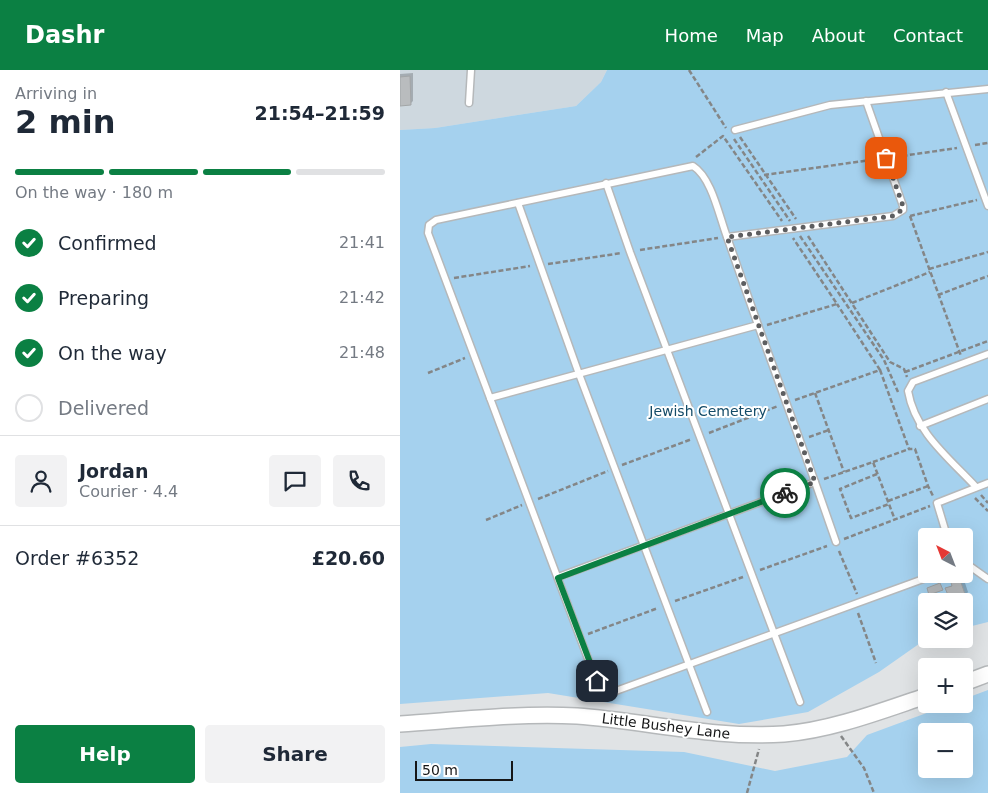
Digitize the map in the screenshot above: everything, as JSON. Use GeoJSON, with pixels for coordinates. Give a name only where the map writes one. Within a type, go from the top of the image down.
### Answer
{"type":"FeatureCollection","features":[{"type":"Feature","properties":{"kind":"street"},"geometry":{"type":"LineString","coordinates":[[973,680],[988,674]]}},
{"type":"Feature","properties":{"kind":"street","name":"Little Bushey Lane"},"geometry":{"type":"LineString","coordinates":[[400,724],[548,715],[630,721],[719,734],[786,734],[834,724],[918,698]]}},
{"type":"Feature","properties":{"kind":"lane"},"geometry":{"type":"LineString","coordinates":[[469,103],[471,70]]}},
{"type":"Feature","properties":{"kind":"lane"},"geometry":{"type":"LineString","coordinates":[[735,130],[830,105],[988,89]]}},
{"type":"Feature","properties":{"kind":"lane"},"geometry":{"type":"LineString","coordinates":[[946,92],[988,206]]}},
{"type":"Feature","properties":{"kind":"lane"},"geometry":{"type":"LineString","coordinates":[[727,237],[893,216],[902,210],[902,200],[866,101]]}},
{"type":"Feature","properties":{"kind":"lane"},"geometry":{"type":"LineString","coordinates":[[836,542],[727,237],[706,180],[700,170],[693,166],[436,220],[429,225],[428,233],[602,696],[918,581]]}},
{"type":"Feature","properties":{"kind":"lane"},"geometry":{"type":"LineString","coordinates":[[606,184],[800,702]]}},
{"type":"Feature","properties":{"kind":"lane"},"geometry":{"type":"LineString","coordinates":[[518,202],[579,374],[668,604],[707,712]]}},
{"type":"Feature","properties":{"kind":"lane"},"geometry":{"type":"LineString","coordinates":[[490,398],[758,325]]}},
{"type":"Feature","properties":{"kind":"lane"},"geometry":{"type":"LineString","coordinates":[[976,487],[928,437],[920,426],[908,391],[913,382],[988,354]]}},
{"type":"Feature","properties":{"kind":"lane"},"geometry":{"type":"LineString","coordinates":[[920,426],[988,399]]}},
{"type":"Feature","properties":{"kind":"lane"},"geometry":{"type":"LineString","coordinates":[[558,578],[815,482]]}},
{"type":"Feature","properties":{"kind":"lane"},"geometry":{"type":"LineString","coordinates":[[945,528],[937,503],[988,483]]}},
{"type":"Feature","properties":{"kind":"lane"},"geometry":{"type":"LineString","coordinates":[[973,568],[988,579]]}},
{"type":"Feature","properties":{"kind":"path"},"geometry":{"type":"LineString","coordinates":[[689,70],[725,126],[852,303],[890,362],[904,368],[911,384]]}},
{"type":"Feature","properties":{"kind":"path"},"geometry":{"type":"LineString","coordinates":[[735,130],[884,360],[901,399]]}},
{"type":"Feature","properties":{"kind":"path"},"geometry":{"type":"LineString","coordinates":[[764,175],[988,143]]}},
{"type":"Feature","properties":{"kind":"path"},"geometry":{"type":"LineString","coordinates":[[963,363],[910,216],[985,198]]}},
{"type":"Feature","properties":{"kind":"path"},"geometry":{"type":"LineString","coordinates":[[445,279],[727,237]]}},
{"type":"Feature","properties":{"kind":"path"},"geometry":{"type":"LineString","coordinates":[[852,303],[930,271],[988,252]]}},
{"type":"Feature","properties":{"kind":"path"},"geometry":{"type":"LineString","coordinates":[[938,295],[988,276]]}},
{"type":"Feature","properties":{"kind":"path"},"geometry":{"type":"LineString","coordinates":[[837,304],[880,370],[909,449]]}},
{"type":"Feature","properties":{"kind":"path"},"geometry":{"type":"LineString","coordinates":[[906,372],[988,341]]}},
{"type":"Feature","properties":{"kind":"path"},"geometry":{"type":"LineString","coordinates":[[428,373],[474,355]]}},
{"type":"Feature","properties":{"kind":"path"},"geometry":{"type":"LineString","coordinates":[[486,520],[699,436],[880,370]]}},
{"type":"Feature","properties":{"kind":"path"},"geometry":{"type":"LineString","coordinates":[[815,393],[844,472]]}},
{"type":"Feature","properties":{"kind":"path"},"geometry":{"type":"LineString","coordinates":[[800,441],[829,430]]}},
{"type":"Feature","properties":{"kind":"path"},"geometry":{"type":"LineString","coordinates":[[580,637],[937,503],[928,486],[915,450],[909,449],[815,482]]}},
{"type":"Feature","properties":{"kind":"path"},"geometry":{"type":"LineString","coordinates":[[873,462],[895,520]]}},
{"type":"Feature","properties":{"kind":"path"},"geometry":{"type":"LineString","coordinates":[[877,474],[840,488],[851,518],[928,486]]}},
{"type":"Feature","properties":{"kind":"path"},"geometry":{"type":"LineString","coordinates":[[967,491],[988,511]]}},
{"type":"Feature","properties":{"kind":"path"},"geometry":{"type":"LineString","coordinates":[[836,542],[876,662]]}},
{"type":"Feature","properties":{"kind":"path"},"geometry":{"type":"LineString","coordinates":[[834,724],[864,768],[874,793]]}},
{"type":"Feature","properties":{"kind":"path"},"geometry":{"type":"LineString","coordinates":[[748,793],[763,735]]}},
{"type":"Feature","properties":{"kind":"shaded area"},"geometry":{"type":"Polygon","coordinates":[[[400,70],[607,70],[601,82],[576,106],[435,128],[400,130],[400,70]]]}},
{"type":"Feature","properties":{"kind":"green space","name":"Jewish Cemetery"},"geometry":{"type":"Polygon","coordinates":[[[607,70],[988,70],[988,622],[973,626],[973,593],[918,593],[918,645],[879,672],[808,712],[739,724],[548,693],[400,704],[400,130],[435,128],[576,106],[601,82],[607,70]]]}},
{"type":"Feature","properties":{"kind":"green space"},"geometry":{"type":"Polygon","coordinates":[[[988,690],[988,793],[400,793],[400,747],[431,744],[684,752],[775,771],[847,757],[867,735],[927,713],[973,713],[973,696],[988,690]]]}},
{"type":"Feature","properties":{"kind":"building"},"geometry":{"type":"Polygon","coordinates":[[[410,76],[411,105],[400,106],[400,77],[410,76]]]}},
{"type":"Feature","properties":{"kind":"building"},"geometry":{"type":"Polygon","coordinates":[[[940,583],[943,590],[928,593],[927,588],[940,583]]]}},
{"type":"Feature","properties":{"kind":"building"},"geometry":{"type":"Polygon","coordinates":[[[951,583],[961,583],[965,593],[947,593],[945,588],[952,586],[951,583]]]}},
{"type":"Feature","properties":{"kind":"way so far"},"geometry":{"type":"LineString","coordinates":[[785,493],[815,482],[727,237],[893,216],[902,210],[903,206],[886,158]]}},
{"type":"Feature","properties":{"kind":"route"},"geometry":{"type":"LineString","coordinates":[[597,681],[558,578],[785,493]]}}]}
